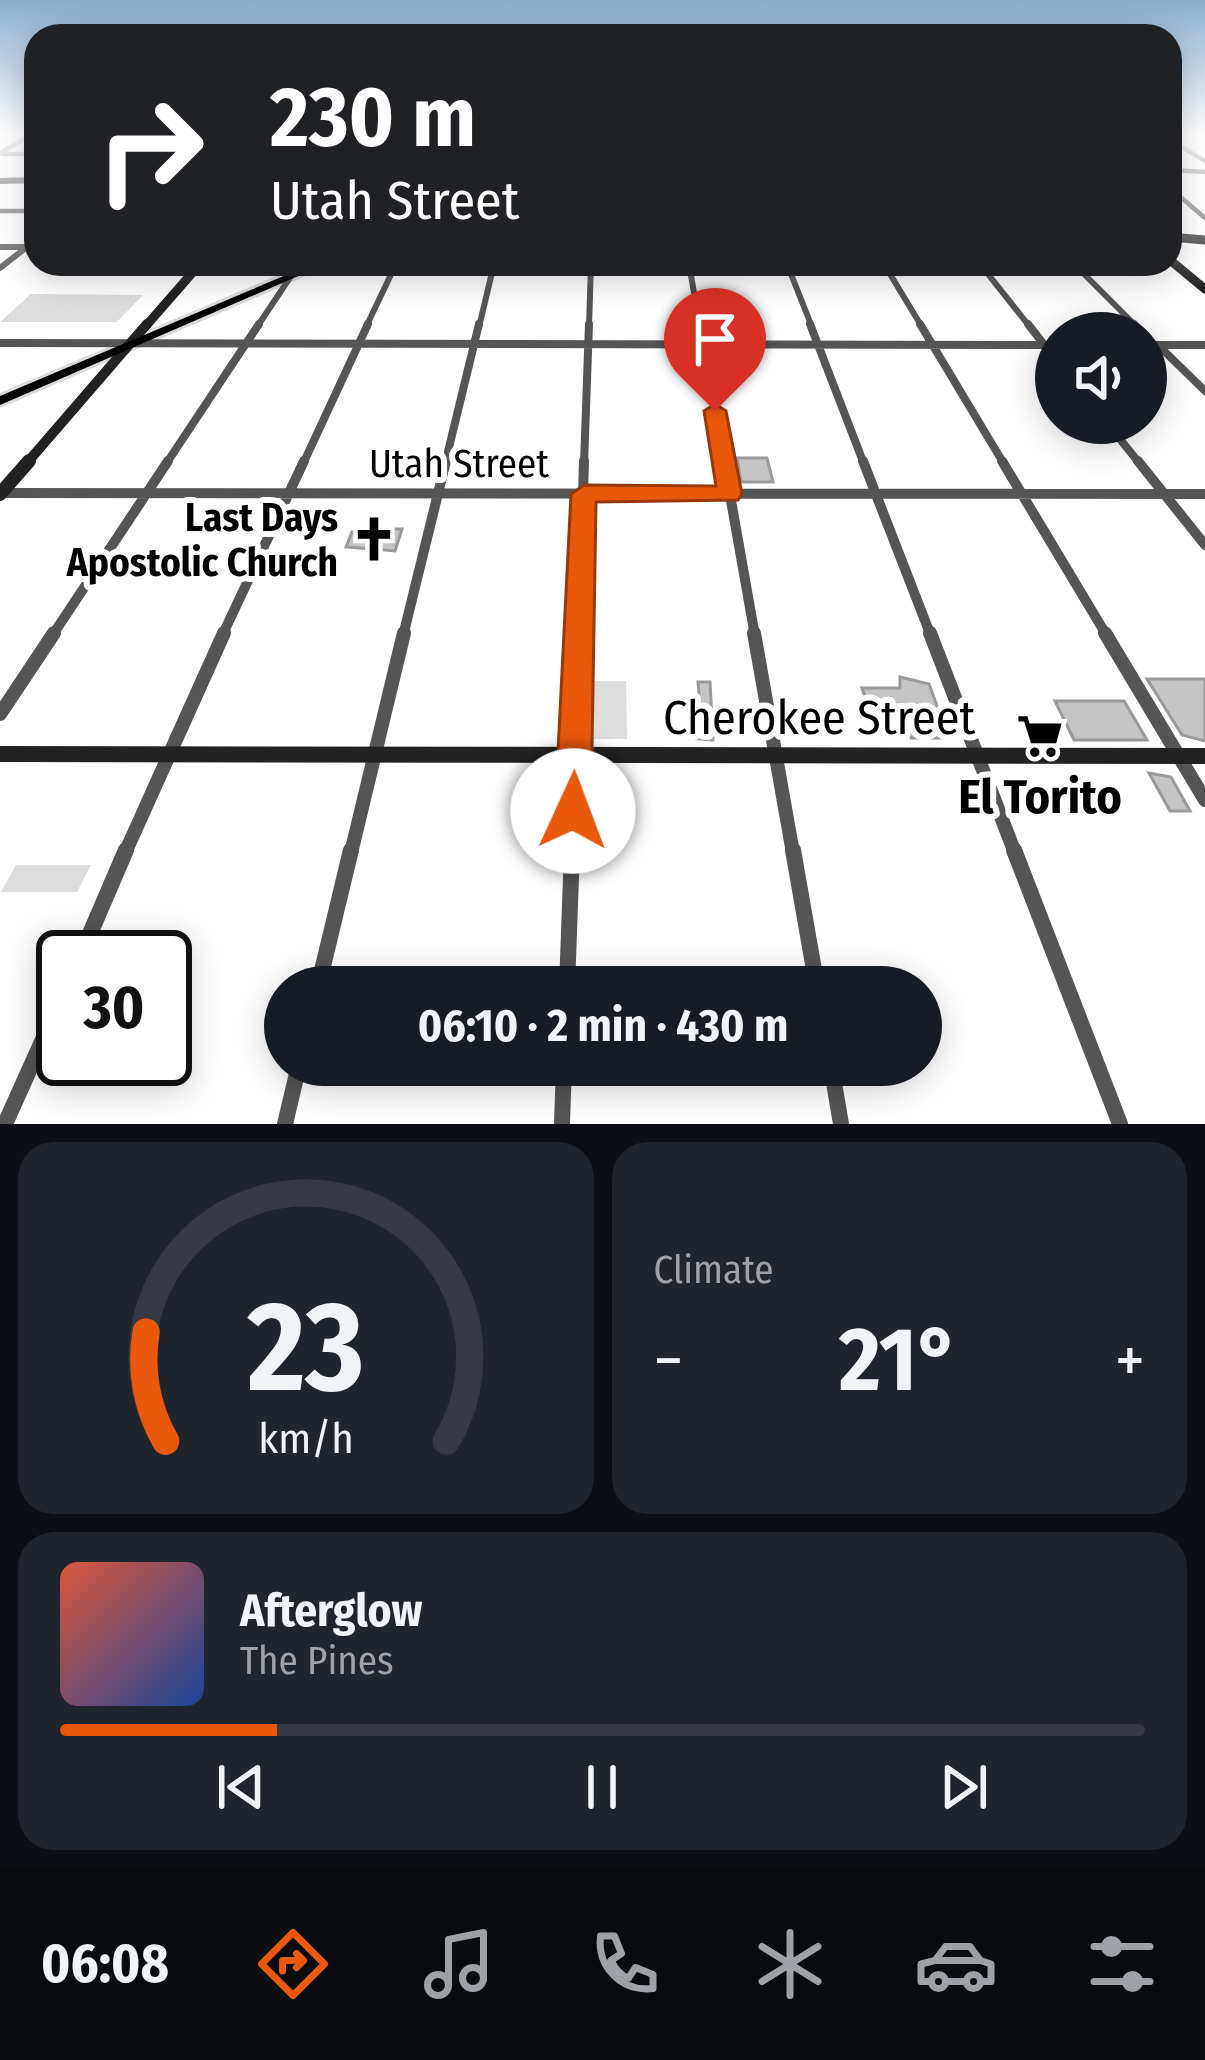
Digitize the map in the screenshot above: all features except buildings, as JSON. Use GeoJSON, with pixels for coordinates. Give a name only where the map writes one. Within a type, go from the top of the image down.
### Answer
{"type":"FeatureCollection","features":[{"type":"Feature","properties":{"kind":"main road"},"geometry":{"type":"LineString","coordinates":[[0,401],[291,276]]}},
{"type":"Feature","properties":{"kind":"street"},"geometry":{"type":"LineString","coordinates":[[1182,196],[1205,218]]}},
{"type":"Feature","properties":{"kind":"street"},"geometry":{"type":"LineString","coordinates":[[1182,201],[1205,203]]}},
{"type":"Feature","properties":{"kind":"street"},"geometry":{"type":"LineString","coordinates":[[0,493],[190,276]]}},
{"type":"Feature","properties":{"kind":"street"},"geometry":{"type":"LineString","coordinates":[[0,714],[291,276]]}},
{"type":"Feature","properties":{"kind":"street"},"geometry":{"type":"LineString","coordinates":[[92,930],[167,754],[390,276]]}},
{"type":"Feature","properties":{"kind":"street"},"geometry":{"type":"LineString","coordinates":[[323,966],[491,276]]}},
{"type":"Feature","properties":{"kind":"street"},"geometry":{"type":"LineString","coordinates":[[568,966],[591,276]]}},
{"type":"Feature","properties":{"kind":"street"},"geometry":{"type":"LineString","coordinates":[[691,276],[813,966]]}},
{"type":"Feature","properties":{"kind":"street"},"geometry":{"type":"LineString","coordinates":[[792,276],[1120,1124]]}},
{"type":"Feature","properties":{"kind":"street"},"geometry":{"type":"LineString","coordinates":[[891,276],[1205,800]]}},
{"type":"Feature","properties":{"kind":"street"},"geometry":{"type":"LineString","coordinates":[[989,276],[1035,334]]}},
{"type":"Feature","properties":{"kind":"street"},"geometry":{"type":"LineString","coordinates":[[1086,276],[1121,312]]}},
{"type":"Feature","properties":{"kind":"street"},"geometry":{"type":"LineString","coordinates":[[1167,342],[1205,345]]}},
{"type":"Feature","properties":{"kind":"street"},"geometry":{"type":"LineString","coordinates":[[0,343],[1035,345]]}},
{"type":"Feature","properties":{"kind":"street"},"geometry":{"type":"LineString","coordinates":[[1167,356],[1205,391]]}},
{"type":"Feature","properties":{"kind":"street"},"geometry":{"type":"LineString","coordinates":[[1124,444],[1205,545]]}},
{"type":"Feature","properties":{"kind":"street","name":"Utah Street"},"geometry":{"type":"LineString","coordinates":[[0,493],[1205,494]]}},
{"type":"Feature","properties":{"kind":"street","name":"Cherokee Street"},"geometry":{"type":"LineString","coordinates":[[0,754],[1205,756]]}},
{"type":"Feature","properties":{"kind":"street"},"geometry":{"type":"LineString","coordinates":[[5,1124],[36,1055]]}},
{"type":"Feature","properties":{"kind":"street"},"geometry":{"type":"LineString","coordinates":[[285,1124],[294,1086]]}},
{"type":"Feature","properties":{"kind":"street"},"geometry":{"type":"LineString","coordinates":[[562,1124],[563,1086]]}},
{"type":"Feature","properties":{"kind":"street"},"geometry":{"type":"LineString","coordinates":[[835,1086],[841,1124]]}},
{"type":"Feature","properties":{"kind":"shaded area"},"geometry":{"type":"Polygon","coordinates":[[[31,294],[143,295],[117,322],[0,322],[31,294]]]}},
{"type":"Feature","properties":{"kind":"shaded area"},"geometry":{"type":"Polygon","coordinates":[[[593,681],[626,681],[627,739],[593,739],[593,681]]]}},
{"type":"Feature","properties":{"kind":"shaded area"},"geometry":{"type":"Polygon","coordinates":[[[16,865],[91,865],[77,892],[1,892],[16,865]]]}},
{"type":"Feature","properties":{"kind":"place","name":"Last Days Apostolic Church"},"geometry":{"type":"Point","coordinates":[374,539]}},
{"type":"Feature","properties":{"kind":"place","name":"El Torito"},"geometry":{"type":"Point","coordinates":[1040,736]}},
{"type":"Feature","properties":{"kind":"route"},"geometry":{"type":"LineString","coordinates":[[573,811],[584,494],[729,494],[715,411]]}}]}
